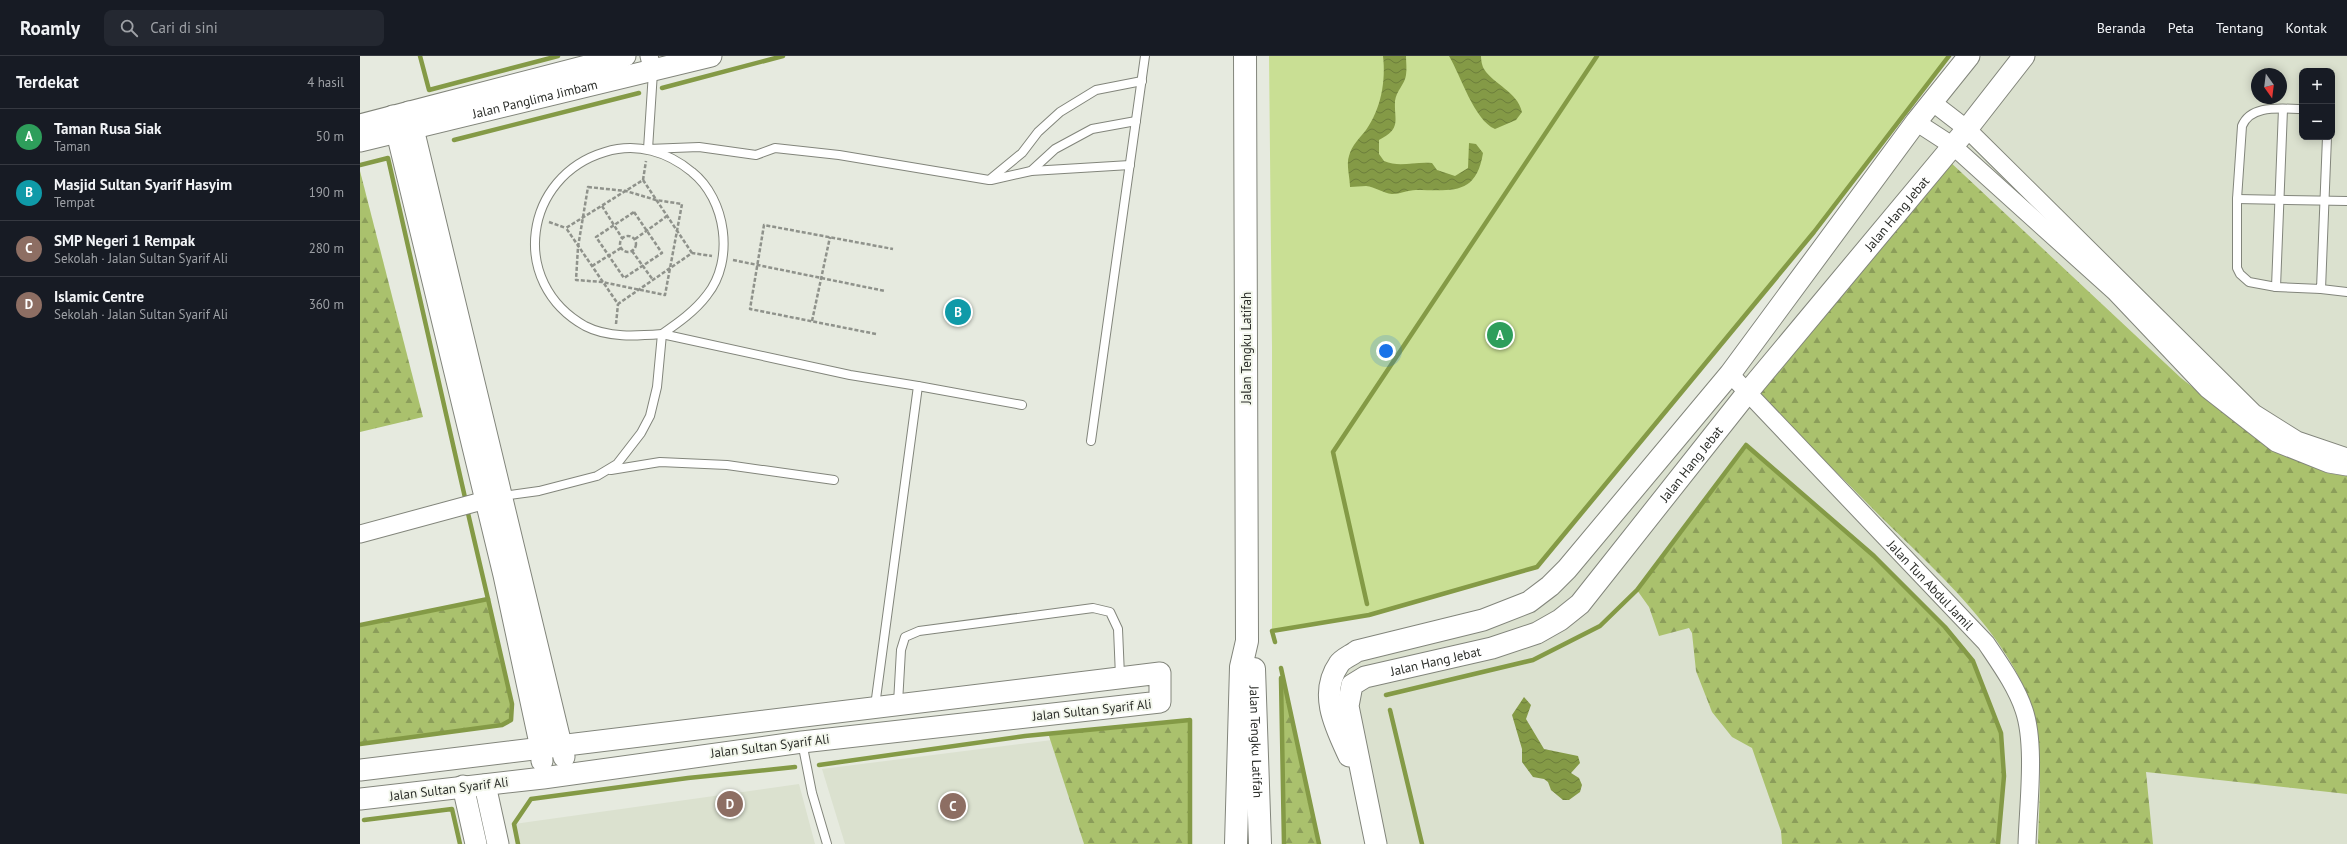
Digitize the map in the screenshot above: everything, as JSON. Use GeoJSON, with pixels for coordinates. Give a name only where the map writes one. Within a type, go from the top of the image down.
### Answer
{"type":"FeatureCollection","features":[{"type":"Feature","properties":{"kind":"main road","name":"Jalan Tengku Latifah"},"geometry":{"type":"LineString","coordinates":[[1236,844],[1241,667],[1247,641],[1245,56]]}},
{"type":"Feature","properties":{"kind":"main road","name":"Jalan Tengku Latifah"},"geometry":{"type":"LineString","coordinates":[[1247,641],[1254,666],[1260,844]]}},
{"type":"Feature","properties":{"kind":"street","name":"Jalan Panglima Jimbam"},"geometry":{"type":"LineString","coordinates":[[360,141],[403,122],[625,56]]}},
{"type":"Feature","properties":{"kind":"street","name":"Jalan Panglima Jimbam"},"geometry":{"type":"LineString","coordinates":[[360,125],[403,122],[651,64],[711,56]]}},
{"type":"Feature","properties":{"kind":"street","name":"Jalan Hang Jebat"},"geometry":{"type":"LineString","coordinates":[[1363,785],[1333,721],[1329,688],[1339,663],[1357,652],[1483,620],[1529,602],[1550,586],[1567,569],[1730,374],[1916,122],[1969,56]]}},
{"type":"Feature","properties":{"kind":"street","name":"Jalan Hang Jebat"},"geometry":{"type":"LineString","coordinates":[[1376,844],[1348,706],[1352,685],[1365,677],[1492,648],[1537,633],[1560,620],[1580,604],[1747,393],[1967,129],[2024,56]]}},
{"type":"Feature","properties":{"kind":"street"},"geometry":{"type":"LineString","coordinates":[[1932,102],[1967,129],[2254,413],[2297,440],[2347,457]]}},
{"type":"Feature","properties":{"kind":"street"},"geometry":{"type":"LineString","coordinates":[[403,122],[494,498],[563,744],[567,774]]}},
{"type":"Feature","properties":{"kind":"street"},"geometry":{"type":"LineString","coordinates":[[1916,122],[1953,146],[2115,292],[2207,389],[2276,443],[2329,464],[2347,467]]}},
{"type":"Feature","properties":{"kind":"street","name":"Jalan Tun Abdul Jamil"},"geometry":{"type":"LineString","coordinates":[[1730,374],[1986,643],[2006,672],[2024,710],[2030,747],[2027,844]]}},
{"type":"Feature","properties":{"kind":"street"},"geometry":{"type":"LineString","coordinates":[[360,534],[494,498]]}},
{"type":"Feature","properties":{"kind":"street"},"geometry":{"type":"LineString","coordinates":[[494,498],[504,575],[540,748],[543,778]]}},
{"type":"Feature","properties":{"kind":"street","name":"Jalan Sultan Syarif Ali"},"geometry":{"type":"LineString","coordinates":[[360,770],[1160,672],[1160,702],[802,742],[543,778],[360,799]]}},
{"type":"Feature","properties":{"kind":"street"},"geometry":{"type":"LineString","coordinates":[[485,785],[498,844]]}},
{"type":"Feature","properties":{"kind":"street"},"geometry":{"type":"LineString","coordinates":[[463,786],[476,844]]}},
{"type":"Feature","properties":{"kind":"lane"},"geometry":{"type":"LineString","coordinates":[[1091,441],[1145,56]]}},
{"type":"Feature","properties":{"kind":"lane"},"geometry":{"type":"LineString","coordinates":[[648,149],[651,64]]}},
{"type":"Feature","properties":{"kind":"lane"},"geometry":{"type":"LineString","coordinates":[[989,180],[1022,153],[1038,132],[1060,112],[1096,90],[1142,81]]}},
{"type":"Feature","properties":{"kind":"lane"},"geometry":{"type":"LineString","coordinates":[[2276,287],[2281,200],[2283,109]]}},
{"type":"Feature","properties":{"kind":"lane"},"geometry":{"type":"LineString","coordinates":[[2299,109],[2254,112],[2245,119],[2242,126],[2237,199],[2238,268],[2249,282],[2276,287],[2347,292]]}},
{"type":"Feature","properties":{"kind":"lane"},"geometry":{"type":"LineString","coordinates":[[1031,171],[1055,149],[1092,129],[1136,121]]}},
{"type":"Feature","properties":{"kind":"lane"},"geometry":{"type":"LineString","coordinates":[[2321,289],[2328,140]]}},
{"type":"Feature","properties":{"kind":"lane"},"geometry":{"type":"LineString","coordinates":[[1022,405],[850,375],[662,334],[635,336],[615,335],[585,326],[565,312],[548,292],[538,269],[534,244],[537,219],[547,195],[562,175],[588,157],[617,148],[648,149],[699,147],[756,155],[775,148],[839,155],[989,180],[1031,171],[1130,165]]}},
{"type":"Feature","properties":{"kind":"lane"},"geometry":{"type":"LineString","coordinates":[[610,470],[628,451],[650,416],[656,387],[662,334],[687,317],[708,294],[721,266],[722,258],[724,235],[717,206],[701,179],[677,160],[648,149]]}},
{"type":"Feature","properties":{"kind":"lane"},"geometry":{"type":"LineString","coordinates":[[2237,199],[2347,201]]}},
{"type":"Feature","properties":{"kind":"lane"},"geometry":{"type":"LineString","coordinates":[[875,706],[918,386]]}},
{"type":"Feature","properties":{"kind":"lane"},"geometry":{"type":"LineString","coordinates":[[494,498],[579,481],[610,470],[660,462],[727,465],[834,480]]}},
{"type":"Feature","properties":{"kind":"lane"},"geometry":{"type":"LineString","coordinates":[[898,703],[901,650],[905,637],[919,631],[1092,608],[1110,612],[1118,629],[1120,676]]}},
{"type":"Feature","properties":{"kind":"lane"},"geometry":{"type":"LineString","coordinates":[[802,742],[812,793],[827,844]]}},
{"type":"Feature","properties":{"kind":"path"},"geometry":{"type":"LineString","coordinates":[[648,149],[643,180],[692,253]]}},
{"type":"Feature","properties":{"kind":"path"},"geometry":{"type":"LineString","coordinates":[[615,335],[618,304],[566,228],[643,180]]}},
{"type":"Feature","properties":{"kind":"path"},"geometry":{"type":"LineString","coordinates":[[588,187],[626,191],[656,200],[682,204],[665,295],[602,282],[576,280],[578,247],[588,187]]}},
{"type":"Feature","properties":{"kind":"path"},"geometry":{"type":"LineString","coordinates":[[602,206],[615,224],[622,238],[620,243],[621,248],[627,252],[632,251]]}},
{"type":"Feature","properties":{"kind":"path"},"geometry":{"type":"LineString","coordinates":[[634,212],[646,230],[662,253],[624,278],[596,237],[634,212]]}},
{"type":"Feature","properties":{"kind":"path"},"geometry":{"type":"LineString","coordinates":[[635,239],[667,216]]}},
{"type":"Feature","properties":{"kind":"path"},"geometry":{"type":"LineString","coordinates":[[876,334],[750,309],[764,225],[893,249]]}},
{"type":"Feature","properties":{"kind":"path"},"geometry":{"type":"LineString","coordinates":[[622,238],[630,236],[635,239]]}},
{"type":"Feature","properties":{"kind":"path"},"geometry":{"type":"LineString","coordinates":[[812,321],[830,237]]}},
{"type":"Feature","properties":{"kind":"path"},"geometry":{"type":"LineString","coordinates":[[632,251],[636,244],[635,239]]}},
{"type":"Feature","properties":{"kind":"path"},"geometry":{"type":"LineString","coordinates":[[592,266],[621,248]]}},
{"type":"Feature","properties":{"kind":"path"},"geometry":{"type":"LineString","coordinates":[[632,251],[653,280]]}},
{"type":"Feature","properties":{"kind":"path"},"geometry":{"type":"LineString","coordinates":[[618,304],[692,253],[884,291]]}},
{"type":"Feature","properties":{"kind":"shaded area"},"geometry":{"type":"Polygon","coordinates":[[[1269,56],[1949,56],[1814,232],[1537,567],[1369,615],[1272,631],[1272,347],[1269,56]]]}},
{"type":"Feature","properties":{"kind":"shaded area"},"geometry":{"type":"Polygon","coordinates":[[[1969,56],[2347,56],[2347,844],[1376,844],[1363,785],[1333,721],[1339,663],[1483,620],[1550,586],[1969,56]]]}},
{"type":"Feature","properties":{"kind":"shaded area"},"geometry":{"type":"Polygon","coordinates":[[[1052,740],[1084,844],[845,844],[822,769],[1052,740]]]}},
{"type":"Feature","properties":{"kind":"shaded area"},"geometry":{"type":"Polygon","coordinates":[[[799,784],[815,844],[518,844],[514,824],[799,784]]]}},
{"type":"Feature","properties":{"kind":"green space"},"geometry":{"type":"Polygon","coordinates":[[[1948,160],[2181,378],[2269,447],[2327,473],[2347,476],[2347,794],[2146,772],[2153,844],[2038,844],[2040,765],[2035,720],[2026,691],[2012,664],[1994,636],[1950,585],[1757,394],[1948,160]]]}},
{"type":"Feature","properties":{"kind":"green space"},"geometry":{"type":"Polygon","coordinates":[[[360,171],[423,417],[360,432],[360,171]]]}},
{"type":"Feature","properties":{"kind":"green space"},"geometry":{"type":"Polygon","coordinates":[[[1746,445],[1874,556],[1945,627],[1973,661],[2001,733],[2004,776],[1999,844],[1782,844],[1781,831],[1752,748],[1732,737],[1712,712],[1696,671],[1692,633],[1689,628],[1659,636],[1649,607],[1637,590],[1746,445]]]}},
{"type":"Feature","properties":{"kind":"green space"},"geometry":{"type":"Polygon","coordinates":[[[488,599],[512,704],[511,720],[502,725],[360,745],[360,625],[488,599]]]}},
{"type":"Feature","properties":{"kind":"green space"},"geometry":{"type":"Polygon","coordinates":[[[1281,668],[1319,844],[1284,844],[1281,668]]]}},
{"type":"Feature","properties":{"kind":"green space"},"geometry":{"type":"Polygon","coordinates":[[[1190,720],[1190,844],[1084,844],[1048,733],[1190,720]]]}},
{"type":"Feature","properties":{"kind":"water"},"geometry":{"type":"Polygon","coordinates":[[[1383,56],[1406,56],[1406,70],[1404,81],[1395,101],[1396,119],[1394,128],[1386,136],[1379,140],[1379,154],[1384,161],[1390,163],[1432,163],[1437,170],[1455,176],[1468,168],[1469,143],[1476,144],[1483,153],[1480,167],[1475,177],[1468,184],[1451,190],[1413,190],[1392,194],[1366,186],[1350,187],[1348,159],[1354,145],[1371,122],[1379,104],[1384,75],[1383,56]]]}},
{"type":"Feature","properties":{"kind":"water"},"geometry":{"type":"Polygon","coordinates":[[[1449,56],[1481,56],[1481,61],[1488,75],[1510,93],[1519,105],[1522,112],[1516,120],[1495,129],[1487,124],[1474,107],[1449,56]]]}},
{"type":"Feature","properties":{"kind":"water"},"geometry":{"type":"Polygon","coordinates":[[[1524,697],[1531,705],[1526,719],[1544,749],[1578,756],[1580,763],[1571,773],[1579,778],[1582,785],[1580,792],[1569,800],[1563,800],[1551,790],[1548,782],[1544,779],[1533,777],[1522,762],[1522,749],[1512,715],[1524,697]]]}},
{"type":"Feature","properties":{"kind":"waterway"},"geometry":{"type":"LineString","coordinates":[[420,56],[429,90],[558,56]]}},
{"type":"Feature","properties":{"kind":"waterway"},"geometry":{"type":"LineString","coordinates":[[662,88],[783,56]]}},
{"type":"Feature","properties":{"kind":"waterway"},"geometry":{"type":"LineString","coordinates":[[1367,604],[1333,452],[1597,56]]}},
{"type":"Feature","properties":{"kind":"waterway"},"geometry":{"type":"LineString","coordinates":[[1275,642],[1272,631],[1369,615],[1537,567],[1814,232],[1949,56]]}},
{"type":"Feature","properties":{"kind":"waterway"},"geometry":{"type":"LineString","coordinates":[[454,140],[639,93]]}},
{"type":"Feature","properties":{"kind":"waterway"},"geometry":{"type":"LineString","coordinates":[[360,165],[388,158],[466,502]]}},
{"type":"Feature","properties":{"kind":"waterway"},"geometry":{"type":"LineString","coordinates":[[1386,695],[1533,660],[1600,626],[1637,590],[1746,445],[1874,556],[1945,627],[1973,661],[2001,733],[2004,776],[1998,844]]}},
{"type":"Feature","properties":{"kind":"waterway"},"geometry":{"type":"LineString","coordinates":[[360,625],[488,599],[467,509]]}},
{"type":"Feature","properties":{"kind":"waterway"},"geometry":{"type":"LineString","coordinates":[[360,744],[502,725],[511,720],[512,704],[488,599]]}},
{"type":"Feature","properties":{"kind":"waterway"},"geometry":{"type":"LineString","coordinates":[[1281,668],[1319,844]]}},
{"type":"Feature","properties":{"kind":"waterway"},"geometry":{"type":"LineString","coordinates":[[1281,678],[1284,844]]}},
{"type":"Feature","properties":{"kind":"waterway"},"geometry":{"type":"LineString","coordinates":[[1390,710],[1422,844]]}},
{"type":"Feature","properties":{"kind":"waterway"},"geometry":{"type":"LineString","coordinates":[[819,765],[1025,736],[1190,720],[1190,844]]}},
{"type":"Feature","properties":{"kind":"waterway"},"geometry":{"type":"LineString","coordinates":[[518,844],[514,824],[531,799],[688,778],[795,767]]}},
{"type":"Feature","properties":{"kind":"waterway"},"geometry":{"type":"LineString","coordinates":[[364,820],[452,809],[460,844]]}},
{"type":"Feature","properties":{"kind":"place","name":"Masjid Sultan Syarif Hasyim"},"geometry":{"type":"Point","coordinates":[958,312]}},
{"type":"Feature","properties":{"kind":"place","name":"Taman Rusa Siak"},"geometry":{"type":"Point","coordinates":[1500,335]}},
{"type":"Feature","properties":{"kind":"place","name":"Islamic Centre"},"geometry":{"type":"Point","coordinates":[730,804]}},
{"type":"Feature","properties":{"kind":"place","name":"SMP Negeri 1 Rempak"},"geometry":{"type":"Point","coordinates":[953,806]}}]}
